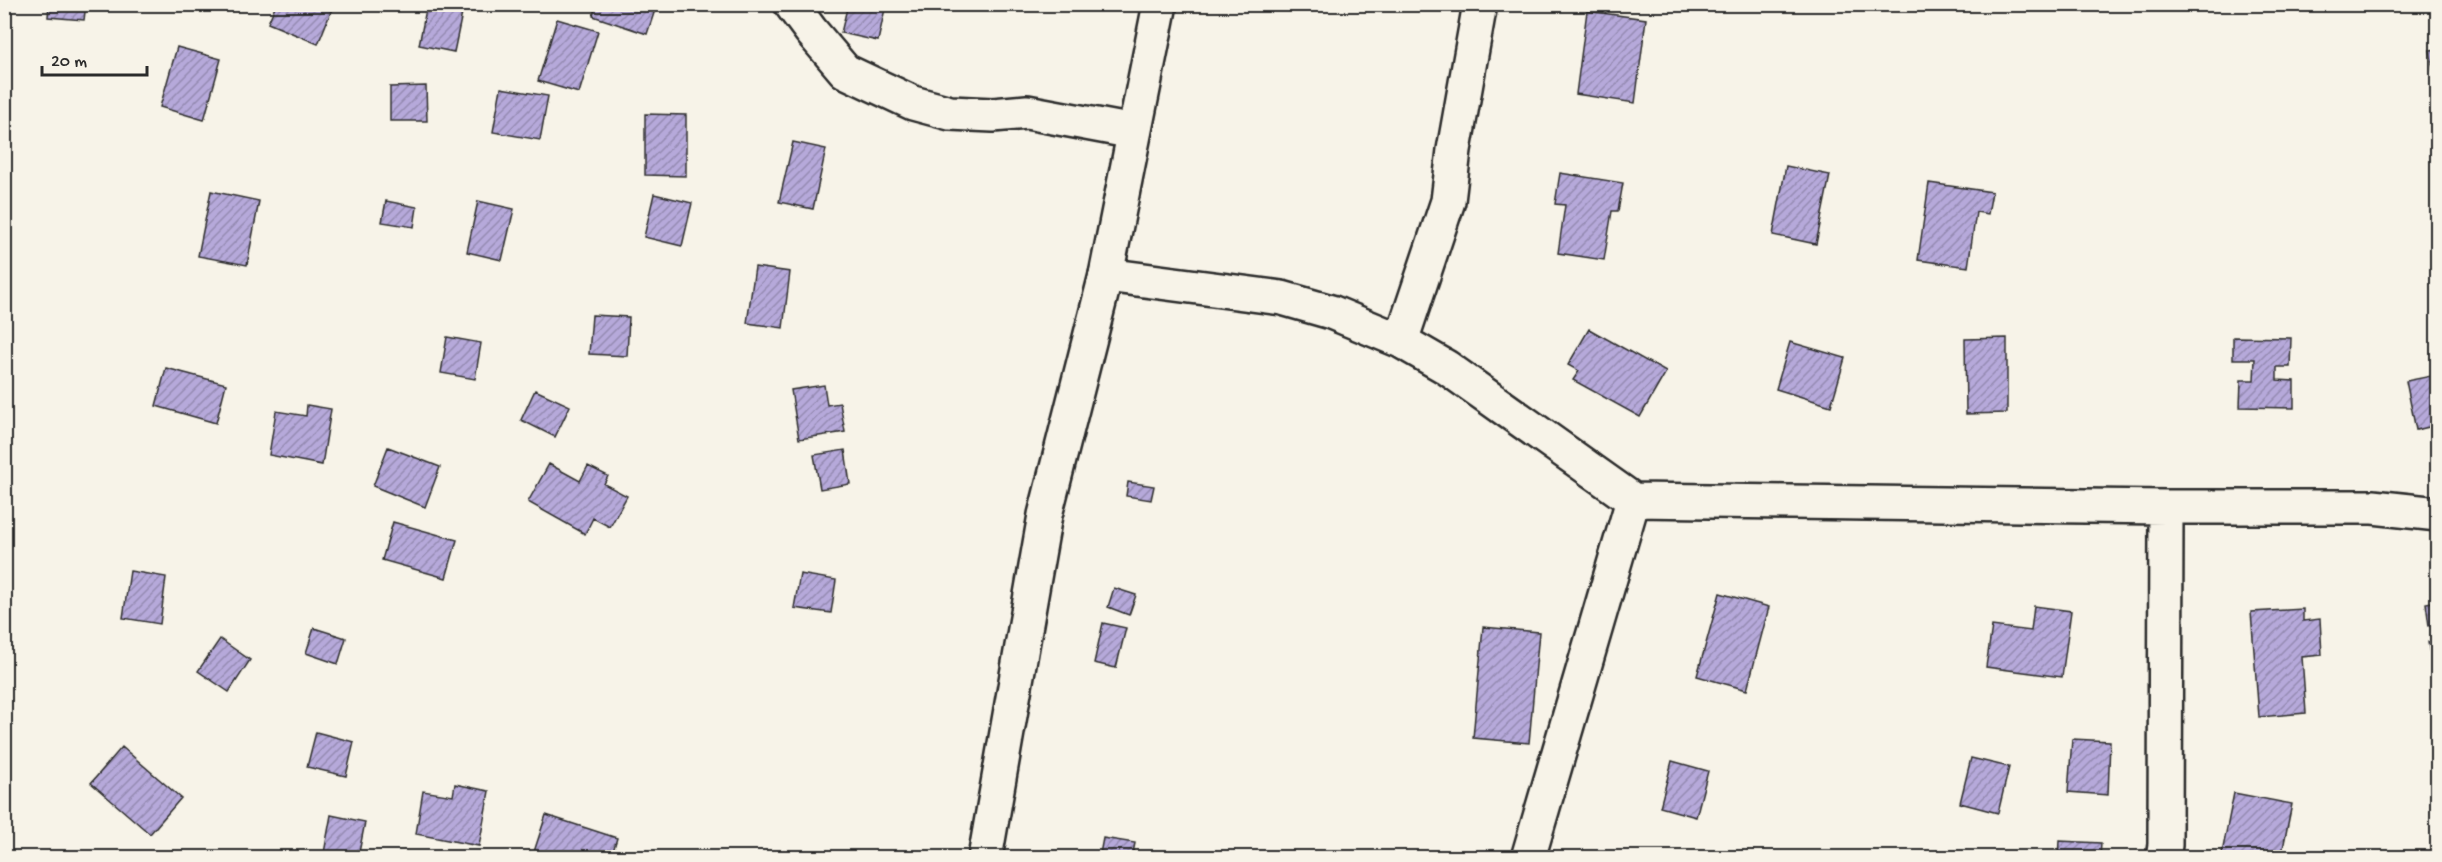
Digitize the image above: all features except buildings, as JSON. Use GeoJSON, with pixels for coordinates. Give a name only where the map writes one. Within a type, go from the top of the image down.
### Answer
{"type":"FeatureCollection","features":[{"type":"Feature","properties":{"kind":"street"},"geometry":{"type":"LineString","coordinates":[[791,4],[811,32],[845,70],[912,103],[950,113],[993,115],[1027,112],[1134,132]]}},
{"type":"Feature","properties":{"kind":"street"},"geometry":{"type":"LineString","coordinates":[[985,858],[1045,515],[1106,275],[1160,4]]}},
{"type":"Feature","properties":{"kind":"street"},"geometry":{"type":"LineString","coordinates":[[1401,341],[1448,201],[1454,150],[1480,4]]}},
{"type":"Feature","properties":{"kind":"street"},"geometry":{"type":"LineString","coordinates":[[1106,275],[1282,298],[1331,312],[1401,341],[1446,367],[1633,500],[2166,507],[2373,507],[2438,514]]}},
{"type":"Feature","properties":{"kind":"street"},"geometry":{"type":"LineString","coordinates":[[1528,858],[1633,500]]}},
{"type":"Feature","properties":{"kind":"street"},"geometry":{"type":"LineString","coordinates":[[2163,858],[2166,742],[2166,507]]}}]}
